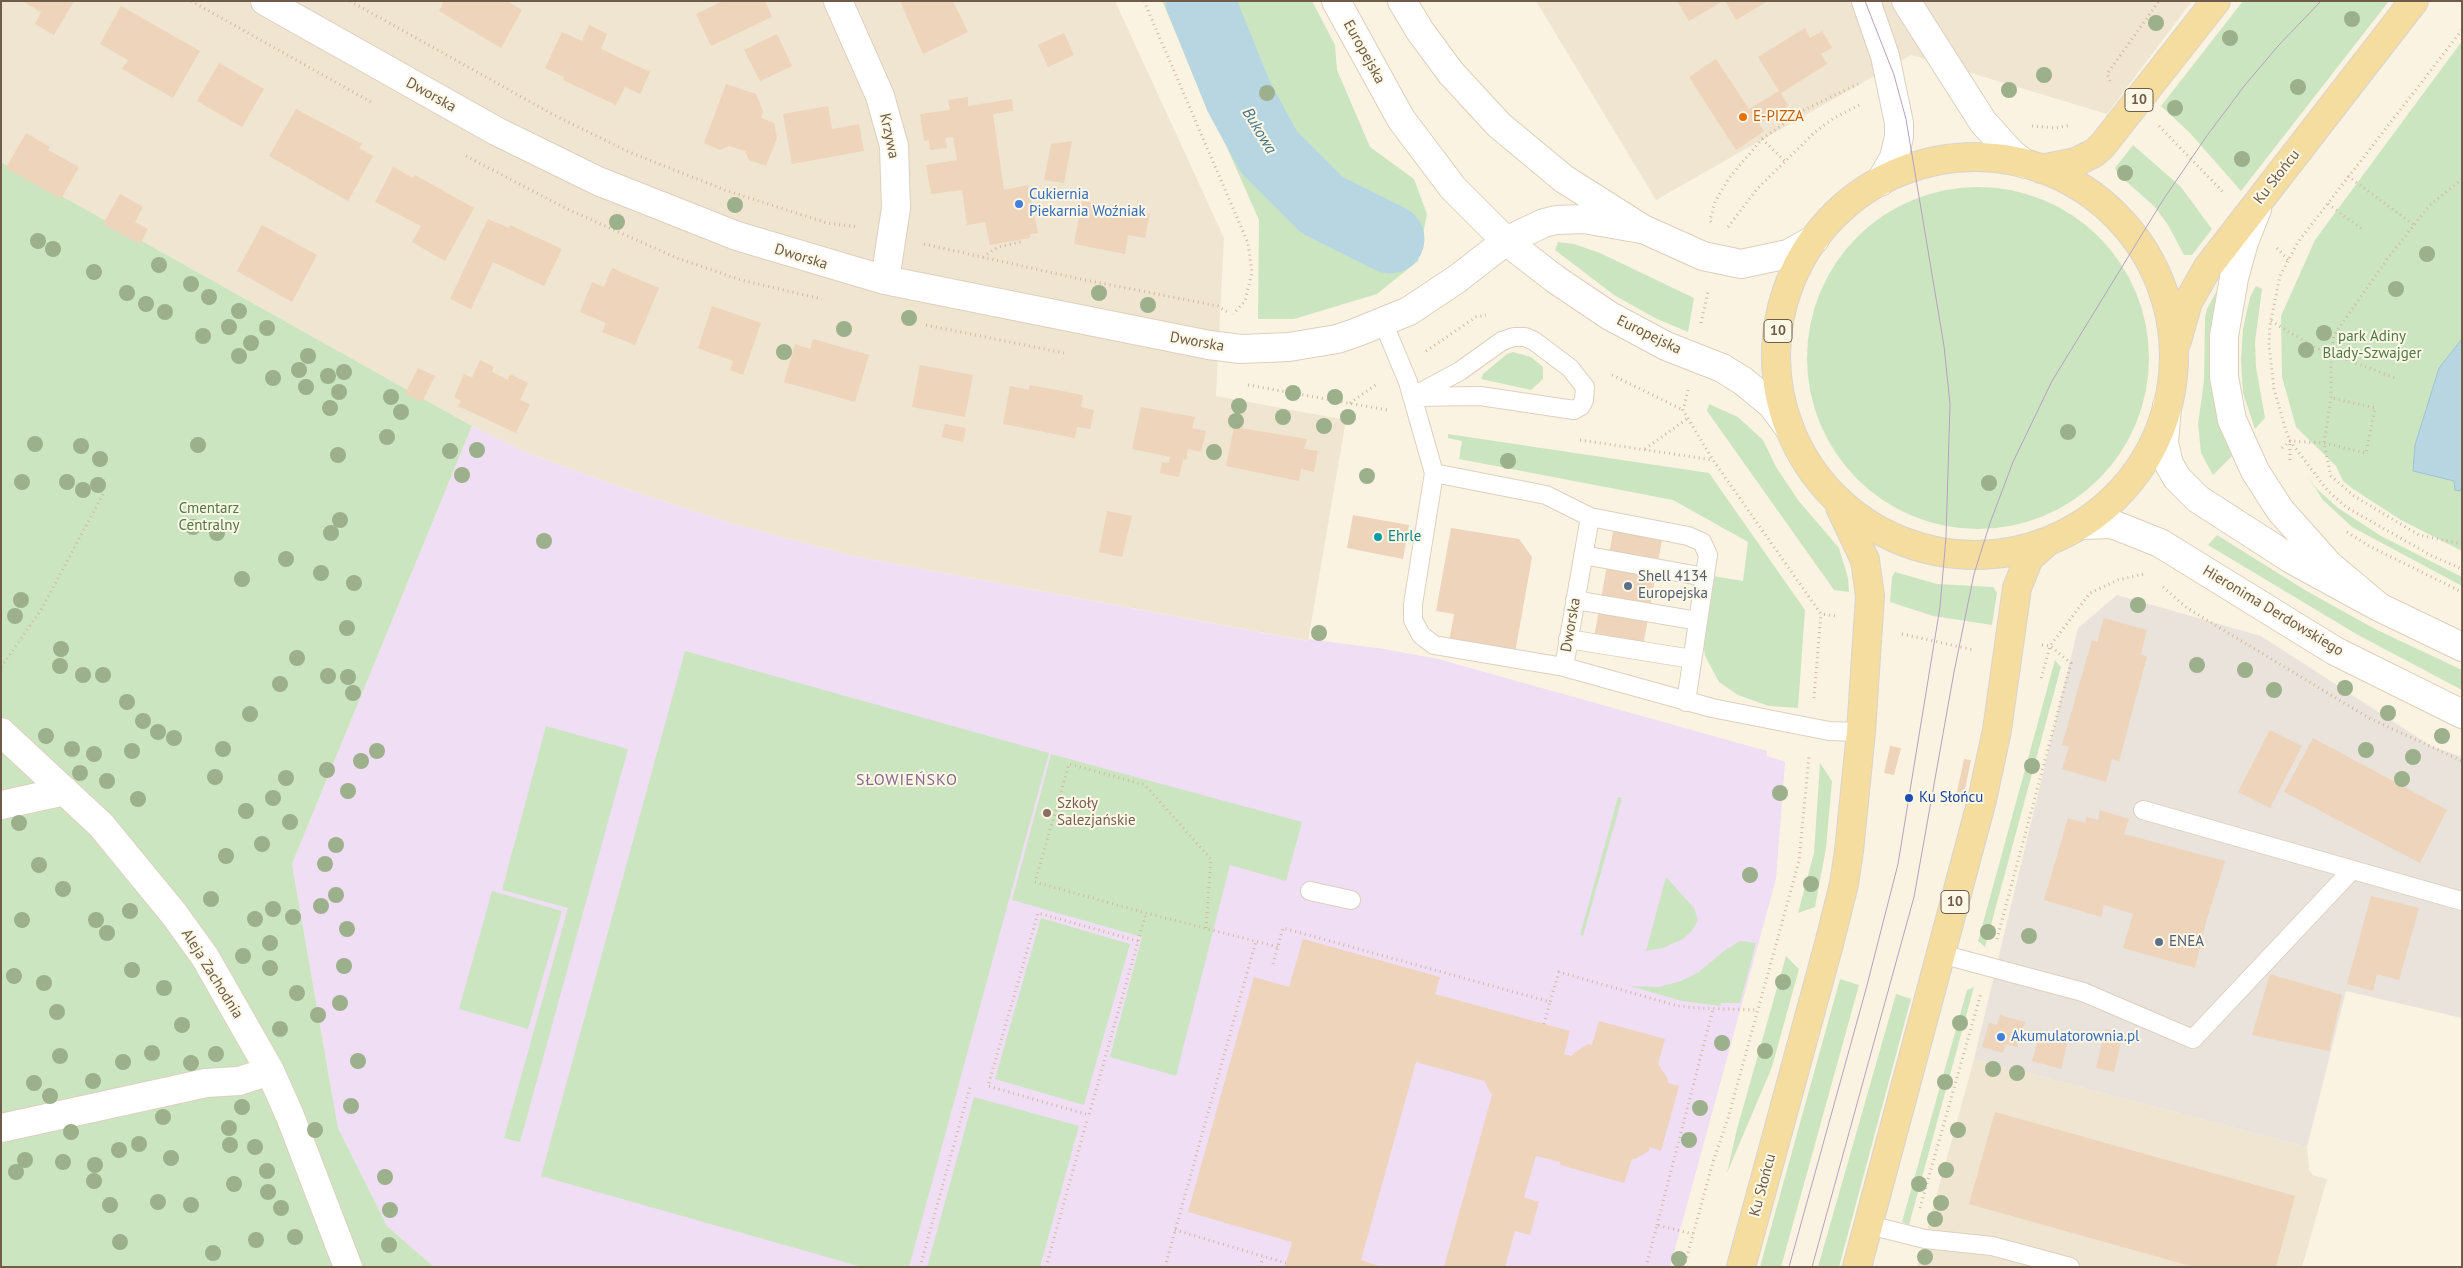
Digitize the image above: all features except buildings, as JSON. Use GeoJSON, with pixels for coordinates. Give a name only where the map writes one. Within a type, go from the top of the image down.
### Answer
{"type":"FeatureCollection","features":[{"type":"Feature","properties":{"kind":"main road","name":"10"},"geometry":{"type":"LineString","coordinates":[[1830,492],[1807,463],[1790,429],[1778,381],[1778,331],[1791,283],[1815,239],[1840,211],[1859,195],[1880,182],[1915,167],[1951,159],[1988,158],[2033,166],[2076,162],[2094,154],[2216,1]]}},
{"type":"Feature","properties":{"kind":"main road","name":"Ku Słońcu"},"geometry":{"type":"LineString","coordinates":[[2173,369],[2181,320],[2196,286],[2269,187],[2414,1]]}},
{"type":"Feature","properties":{"kind":"main road"},"geometry":{"type":"LineString","coordinates":[[2033,166],[2071,183],[2097,200],[2128,230],[2143,250],[2158,278],[2168,308],[2173,344],[2173,369]]}},
{"type":"Feature","properties":{"kind":"main road","name":"10"},"geometry":{"type":"LineString","coordinates":[[1857,1267],[1982,800],[1995,738],[2017,588],[2029,558],[2047,542],[2081,525],[2110,502],[2135,474],[2154,442],[2167,406],[2173,369]]}},
{"type":"Feature","properties":{"kind":"main road"},"geometry":{"type":"LineString","coordinates":[[1830,492],[1848,509],[1879,530],[1907,543],[1937,552],[1974,555],[1999,554],[2047,542]]}},
{"type":"Feature","properties":{"kind":"main road","name":"Ku Słońcu"},"geometry":{"type":"LineString","coordinates":[[1741,1267],[1844,884],[1861,732],[1869,624],[1868,580],[1865,560],[1859,544],[1843,511],[1830,492]]}},
{"type":"Feature","properties":{"kind":"street","name":"Dworska"},"geometry":{"type":"LineString","coordinates":[[265,1],[496,131],[598,181],[737,236],[885,280],[1197,343],[1241,349],[1289,347],[1337,339],[1409,311],[1506,240]]}},
{"type":"Feature","properties":{"kind":"street","name":"Krzywa"},"geometry":{"type":"LineString","coordinates":[[838,1],[880,96],[894,146],[896,208],[885,280]]}},
{"type":"Feature","properties":{"kind":"street","name":"Europejska"},"geometry":{"type":"LineString","coordinates":[[1336,1],[1401,119],[1453,188],[1506,240],[1554,279],[1610,316],[1666,346],[1722,368],[1744,381],[1772,405],[1790,429]]}},
{"type":"Feature","properties":{"kind":"street"},"geometry":{"type":"LineString","coordinates":[[1402,1],[1440,59],[1474,101],[1499,125],[1564,179],[1643,229],[1703,256],[1741,264],[1777,257],[1815,239]]}},
{"type":"Feature","properties":{"kind":"street"},"geometry":{"type":"LineString","coordinates":[[1866,1],[1885,56],[1899,123],[1899,137],[1894,158],[1880,182]]}},
{"type":"Feature","properties":{"kind":"street"},"geometry":{"type":"LineString","coordinates":[[1906,1],[1983,122],[2011,153],[2033,166]]}},
{"type":"Feature","properties":{"kind":"street"},"geometry":{"type":"LineString","coordinates":[[2269,187],[2258,207],[2244,242],[2230,297],[2223,360],[2228,407],[2251,463],[2280,510],[2329,565],[2379,607]]}},
{"type":"Feature","properties":{"kind":"street"},"geometry":{"type":"LineString","coordinates":[[1506,240],[1544,223],[1571,218],[1598,220],[1643,229]]}},
{"type":"Feature","properties":{"kind":"street"},"geometry":{"type":"LineString","coordinates":[[2167,406],[2164,443],[2169,464],[2178,478],[2198,499],[2291,559],[2379,607],[2462,647]]}},
{"type":"Feature","properties":{"kind":"street","name":"Hieronima Derdowskiego"},"geometry":{"type":"LineString","coordinates":[[2081,525],[2112,524],[2160,543],[2335,651],[2462,714]]}},
{"type":"Feature","properties":{"kind":"street","name":"Aleja Zachodnia"},"geometry":{"type":"LineString","coordinates":[[1,732],[101,825],[174,914],[204,957],[270,1071],[290,1116],[348,1267]]}},
{"type":"Feature","properties":{"kind":"street"},"geometry":{"type":"LineString","coordinates":[[1,805],[66,791]]}},
{"type":"Feature","properties":{"kind":"street"},"geometry":{"type":"LineString","coordinates":[[1,1128],[206,1083],[239,1081],[270,1071]]}},
{"type":"Feature","properties":{"kind":"lane"},"geometry":{"type":"LineString","coordinates":[[1383,322],[1412,397],[1434,473],[1413,604],[1413,620],[1421,635],[1434,645],[1564,667]]}},
{"type":"Feature","properties":{"kind":"lane"},"geometry":{"type":"LineString","coordinates":[[1514,337],[1525,337],[1548,351],[1570,368],[1584,387],[1586,393],[1581,406],[1574,410],[1480,396],[1412,397],[1460,371],[1502,341],[1514,337]]}},
{"type":"Feature","properties":{"kind":"lane"},"geometry":{"type":"LineString","coordinates":[[1434,473],[1546,495],[1590,517],[1688,536],[1702,542],[1708,555],[1686,702]]}},
{"type":"Feature","properties":{"kind":"lane","name":"Dworska"},"geometry":{"type":"LineString","coordinates":[[1590,517],[1564,667],[1686,702],[1829,731],[1861,732]]}},
{"type":"Feature","properties":{"kind":"lane"},"geometry":{"type":"LineString","coordinates":[[1583,555],[1705,577]]}},
{"type":"Feature","properties":{"kind":"lane"},"geometry":{"type":"LineString","coordinates":[[1575,600],[1698,621]]}},
{"type":"Feature","properties":{"kind":"lane"},"geometry":{"type":"LineString","coordinates":[[1568,639],[1692,659]]}},
{"type":"Feature","properties":{"kind":"lane"},"geometry":{"type":"LineString","coordinates":[[2143,810],[2462,901]]}},
{"type":"Feature","properties":{"kind":"lane"},"geometry":{"type":"LineString","coordinates":[[1941,954],[2083,992],[2193,1039],[2352,870]]}},
{"type":"Feature","properties":{"kind":"lane"},"geometry":{"type":"LineString","coordinates":[[1310,891],[1351,900]]}},
{"type":"Feature","properties":{"kind":"lane"},"geometry":{"type":"LineString","coordinates":[[1869,1225],[1925,1239],[1992,1246],[2070,1267]]}},
{"type":"Feature","properties":{"kind":"path"},"geometry":{"type":"LineString","coordinates":[[350,1],[546,110],[629,152],[725,190],[826,223],[862,227]]}},
{"type":"Feature","properties":{"kind":"path"},"geometry":{"type":"LineString","coordinates":[[1144,1],[1248,243],[1252,272],[1245,301],[1232,315],[1231,321]]}},
{"type":"Feature","properties":{"kind":"path"},"geometry":{"type":"LineString","coordinates":[[2111,86],[2107,74],[2159,1]]}},
{"type":"Feature","properties":{"kind":"path"},"geometry":{"type":"LineString","coordinates":[[2290,466],[2290,441],[2274,388],[2269,345],[2271,321],[2280,276],[2298,242],[2462,30]]}},
{"type":"Feature","properties":{"kind":"path"},"geometry":{"type":"LineString","coordinates":[[1713,226],[1710,220],[1714,202],[1743,159],[1762,139],[1802,111],[1861,82]]}},
{"type":"Feature","properties":{"kind":"path"},"geometry":{"type":"LineString","coordinates":[[1725,232],[1757,189],[1815,132],[1854,106],[1868,101]]}},
{"type":"Feature","properties":{"kind":"path"},"geometry":{"type":"LineString","coordinates":[[2029,125],[2056,128],[2071,125],[2079,119]]}},
{"type":"Feature","properties":{"kind":"path"},"geometry":{"type":"LineString","coordinates":[[2156,124],[2226,194]]}},
{"type":"Feature","properties":{"kind":"path"},"geometry":{"type":"LineString","coordinates":[[1762,139],[1785,161]]}},
{"type":"Feature","properties":{"kind":"path"},"geometry":{"type":"LineString","coordinates":[[2348,176],[2414,225]]}},
{"type":"Feature","properties":{"kind":"path"},"geometry":{"type":"LineString","coordinates":[[2462,179],[2430,205],[2334,335],[2331,353],[2331,398],[2324,443],[2331,476],[2354,496],[2419,535],[2462,544]]}},
{"type":"Feature","properties":{"kind":"path"},"geometry":{"type":"LineString","coordinates":[[2328,204],[2362,229]]}},
{"type":"Feature","properties":{"kind":"path"},"geometry":{"type":"LineString","coordinates":[[983,257],[998,246],[1021,242],[1022,240]]}},
{"type":"Feature","properties":{"kind":"path"},"geometry":{"type":"LineString","coordinates":[[917,242],[1080,279],[1218,306],[1232,315]]}},
{"type":"Feature","properties":{"kind":"path"},"geometry":{"type":"LineString","coordinates":[[1700,328],[1709,285]]}},
{"type":"Feature","properties":{"kind":"path"},"geometry":{"type":"LineString","coordinates":[[2271,321],[2316,348],[2398,379]]}},
{"type":"Feature","properties":{"kind":"path"},"geometry":{"type":"LineString","coordinates":[[1684,1267],[1728,1118],[1799,860],[1821,614],[1713,460],[1683,410],[1689,385]]}},
{"type":"Feature","properties":{"kind":"path"},"geometry":{"type":"LineString","coordinates":[[2290,441],[2324,443],[2366,453],[2375,408],[2331,398]]}},
{"type":"Feature","properties":{"kind":"path"},"geometry":{"type":"LineString","coordinates":[[1644,450],[1688,418]]}},
{"type":"Feature","properties":{"kind":"path"},"geometry":{"type":"LineString","coordinates":[[2290,441],[2322,485],[2346,507],[2432,556],[2462,569]]}},
{"type":"Feature","properties":{"kind":"path"},"geometry":{"type":"LineString","coordinates":[[1,667],[41,610],[103,494]]}},
{"type":"Feature","properties":{"kind":"path"},"geometry":{"type":"LineString","coordinates":[[2340,527],[2369,546],[2462,592]]}},
{"type":"Feature","properties":{"kind":"path"},"geometry":{"type":"LineString","coordinates":[[2041,645],[2050,646],[2090,593],[2118,580],[2148,574]]}},
{"type":"Feature","properties":{"kind":"path"},"geometry":{"type":"LineString","coordinates":[[2161,585],[2187,608],[2309,683],[2369,718],[2462,761]]}},
{"type":"Feature","properties":{"kind":"path"},"geometry":{"type":"LineString","coordinates":[[1821,614],[1837,616]]}},
{"type":"Feature","properties":{"kind":"path"},"geometry":{"type":"LineString","coordinates":[[1897,633],[1981,651]]}},
{"type":"Feature","properties":{"kind":"path"},"geometry":{"type":"LineString","coordinates":[[1206,928],[1211,859],[1145,785],[1069,764],[1035,882],[1146,913],[1278,947]]}},
{"type":"Feature","properties":{"kind":"path"},"geometry":{"type":"LineString","coordinates":[[1138,941],[1038,913],[988,1086],[1089,1115],[1146,913]]}},
{"type":"Feature","properties":{"kind":"path"},"geometry":{"type":"LineString","coordinates":[[1273,964],[1283,928],[1550,1002]]}},
{"type":"Feature","properties":{"kind":"path"},"geometry":{"type":"LineString","coordinates":[[1165,1267],[1256,941]]}},
{"type":"Feature","properties":{"kind":"path"},"geometry":{"type":"LineString","coordinates":[[1544,1024],[1559,972],[1678,1006],[1758,1010]]}},
{"type":"Feature","properties":{"kind":"path"},"geometry":{"type":"LineString","coordinates":[[1646,1267],[1713,1009]]}},
{"type":"Feature","properties":{"kind":"path"},"geometry":{"type":"LineString","coordinates":[[920,1267],[970,1087]]}},
{"type":"Feature","properties":{"kind":"path"},"geometry":{"type":"LineString","coordinates":[[1046,1267],[1087,1120]]}},
{"type":"Feature","properties":{"kind":"path"},"geometry":{"type":"LineString","coordinates":[[1657,1225],[1693,1234]]}},
{"type":"Feature","properties":{"kind":"path"},"geometry":{"type":"LineString","coordinates":[[1175,1230],[1286,1263]]}},
{"type":"Feature","properties":{"kind":"path"},"geometry":{"type":"LineString","coordinates":[[1260,1267],[1263,1257]]}},
{"type":"Feature","properties":{"kind":"shaded area"},"geometry":{"type":"Polygon","coordinates":[[[1,1],[1115,1],[1224,238],[1216,396],[1346,420],[1308,641],[853,556],[737,525],[623,488],[530,454],[472,426],[1,162],[1,1]]]}},
{"type":"Feature","properties":{"kind":"shaded area"},"geometry":{"type":"Polygon","coordinates":[[[1536,1],[2192,1],[2107,114],[1911,55],[1656,200],[1536,1]]]}},
{"type":"Feature","properties":{"kind":"shaded area","name":"Szkoły Salezjańskie"},"geometry":{"type":"Polygon","coordinates":[[[472,426],[530,454],[623,488],[737,525],[853,556],[1307,641],[1308,639],[1384,649],[1438,659],[1767,751],[1767,756],[1785,762],[1776,879],[1670,1267],[434,1267],[387,1226],[338,1128],[292,864],[472,426]]]}},
{"type":"Feature","properties":{"kind":"shaded area"},"geometry":{"type":"Polygon","coordinates":[[[2117,595],[2261,636],[2431,746],[2462,757],[2462,1018],[2346,991],[2307,1147],[1974,1059],[2078,628],[2117,595]]]}},
{"type":"Feature","properties":{"kind":"shaded area"},"geometry":{"type":"Polygon","coordinates":[[[1974,1059],[2307,1147],[2309,1170],[2313,1175],[2327,1179],[2302,1267],[1917,1267],[1974,1059]]]}},
{"type":"Feature","properties":{"kind":"green space"},"geometry":{"type":"Polygon","coordinates":[[[1162,1],[1312,1],[1335,45],[1337,70],[1370,147],[1414,179],[1427,214],[1418,261],[1377,294],[1294,319],[1258,319],[1259,220],[1162,1]]]}},
{"type":"Feature","properties":{"kind":"green space"},"geometry":{"type":"Polygon","coordinates":[[[2243,1],[2389,1],[2241,191],[2190,133],[2161,106],[2243,1]]]}},
{"type":"Feature","properties":{"kind":"green space","name":"park Adiny Blady-Szwajger"},"geometry":{"type":"Polygon","coordinates":[[[2462,41],[2462,551],[2401,520],[2353,489],[2343,481],[2336,466],[2296,427],[2282,377],[2281,316],[2315,240],[2462,41]]]}},
{"type":"Feature","properties":{"kind":"green space"},"geometry":{"type":"Polygon","coordinates":[[[2133,145],[2181,187],[2212,229],[2192,255],[2184,255],[2168,225],[2155,207],[2118,174],[2115,168],[2133,145]]]}},
{"type":"Feature","properties":{"kind":"green space","name":"Cmentarz Centralny"},"geometry":{"type":"Polygon","coordinates":[[[1,162],[472,426],[292,864],[338,1128],[387,1226],[434,1267],[1,1267],[1,162]]]}},
{"type":"Feature","properties":{"kind":"green space"},"geometry":{"type":"Polygon","coordinates":[[[1978,187],[2011,190],[2043,200],[2073,216],[2099,237],[2120,263],[2136,293],[2146,325],[2149,358],[2146,391],[2136,423],[2120,453],[2099,479],[2073,500],[2043,516],[2011,526],[1978,529],[1945,526],[1913,516],[1883,500],[1857,479],[1836,453],[1820,423],[1810,391],[1807,358],[1810,325],[1820,293],[1836,263],[1857,237],[1883,216],[1913,200],[1945,190],[1978,187]]]}},
{"type":"Feature","properties":{"kind":"green space"},"geometry":{"type":"Polygon","coordinates":[[[1558,242],[1574,244],[1600,253],[1694,298],[1688,332],[1655,318],[1614,295],[1555,250],[1558,242]]]}},
{"type":"Feature","properties":{"kind":"green space"},"geometry":{"type":"Polygon","coordinates":[[[2222,281],[2234,454],[2213,475],[2201,453],[2198,424],[2204,381],[2205,318],[2207,309],[2222,281]]]}},
{"type":"Feature","properties":{"kind":"green space"},"geometry":{"type":"Polygon","coordinates":[[[2256,286],[2262,289],[2255,342],[2256,367],[2265,418],[2255,429],[2243,393],[2241,360],[2243,329],[2250,297],[2256,286]]]}},
{"type":"Feature","properties":{"kind":"green space"},"geometry":{"type":"Polygon","coordinates":[[[1513,352],[1531,357],[1543,367],[1543,379],[1531,390],[1481,379],[1483,374],[1507,354],[1513,352]]]}},
{"type":"Feature","properties":{"kind":"green space"},"geometry":{"type":"Polygon","coordinates":[[[1709,404],[1738,417],[1763,440],[1776,467],[1798,500],[1839,548],[1848,578],[1849,592],[1834,590],[1707,411],[1709,404]]]}},
{"type":"Feature","properties":{"kind":"green space"},"geometry":{"type":"Polygon","coordinates":[[[1448,434],[1709,473],[1805,610],[1798,708],[1769,706],[1738,695],[1719,682],[1705,656],[1703,642],[1713,576],[1743,581],[1748,542],[1673,500],[1459,459],[1462,441],[1448,438],[1448,434]]]}},
{"type":"Feature","properties":{"kind":"green space"},"geometry":{"type":"Polygon","coordinates":[[[2307,475],[2316,488],[2338,508],[2381,536],[2462,577],[2462,586],[2352,527],[2323,500],[2307,475]]]}},
{"type":"Feature","properties":{"kind":"green space"},"geometry":{"type":"Polygon","coordinates":[[[2217,535],[2305,590],[2373,628],[2462,670],[2462,690],[2358,635],[2208,545],[2217,535]]]}},
{"type":"Feature","properties":{"kind":"green space"},"geometry":{"type":"Polygon","coordinates":[[[1895,572],[1937,584],[1993,587],[1997,593],[1992,625],[1933,616],[1890,602],[1892,577],[1895,572]]]}},
{"type":"Feature","properties":{"kind":"green space"},"geometry":{"type":"Polygon","coordinates":[[[685,651],[1049,753],[909,1267],[862,1267],[541,1176],[685,651]]]}},
{"type":"Feature","properties":{"kind":"green space"},"geometry":{"type":"Polygon","coordinates":[[[2055,660],[2061,667],[1985,947],[1978,941],[2055,660]]]}},
{"type":"Feature","properties":{"kind":"green space"},"geometry":{"type":"Polygon","coordinates":[[[546,726],[628,749],[520,1142],[504,1138],[568,908],[502,890],[546,726]]]}},
{"type":"Feature","properties":{"kind":"green space"},"geometry":{"type":"Polygon","coordinates":[[[1051,754],[1302,822],[1286,881],[1230,865],[1176,1076],[1110,1057],[1142,937],[1012,900],[1051,754]]]}},
{"type":"Feature","properties":{"kind":"green space"},"geometry":{"type":"Polygon","coordinates":[[[1820,763],[1832,781],[1826,848],[1815,907],[1798,913],[1814,853],[1820,763]]]}},
{"type":"Feature","properties":{"kind":"green space"},"geometry":{"type":"Polygon","coordinates":[[[1618,797],[1622,798],[1583,936],[1580,935],[1618,797]]]}},
{"type":"Feature","properties":{"kind":"green space"},"geometry":{"type":"Polygon","coordinates":[[[1666,877],[1694,908],[1698,920],[1692,931],[1683,939],[1663,948],[1646,951],[1666,877]]]}},
{"type":"Feature","properties":{"kind":"green space"},"geometry":{"type":"Polygon","coordinates":[[[492,891],[562,911],[528,1029],[459,1009],[492,891]]]}},
{"type":"Feature","properties":{"kind":"green space"},"geometry":{"type":"Polygon","coordinates":[[[1041,918],[1130,944],[1084,1105],[995,1079],[1041,918]]]}},
{"type":"Feature","properties":{"kind":"green space"},"geometry":{"type":"Polygon","coordinates":[[[1740,941],[1756,943],[1740,1003],[1721,1003],[1720,1006],[1682,1001],[1630,986],[1659,987],[1681,981],[1699,972],[1724,951],[1740,941]]]}},
{"type":"Feature","properties":{"kind":"green space"},"geometry":{"type":"Polygon","coordinates":[[[1786,956],[1799,969],[1772,1067],[1727,1173],[1737,1129],[1786,956]]]}},
{"type":"Feature","properties":{"kind":"green space"},"geometry":{"type":"Polygon","coordinates":[[[1840,979],[1859,985],[1781,1267],[1760,1267],[1840,979]]]}},
{"type":"Feature","properties":{"kind":"green space"},"geometry":{"type":"Polygon","coordinates":[[[1974,987],[1909,1225],[1902,1222],[1967,990],[1974,987]]]}},
{"type":"Feature","properties":{"kind":"green space"},"geometry":{"type":"Polygon","coordinates":[[[1896,994],[1911,999],[1839,1267],[1818,1267],[1896,994]]]}},
{"type":"Feature","properties":{"kind":"green space"},"geometry":{"type":"Polygon","coordinates":[[[974,1097],[1079,1126],[1040,1267],[927,1267],[974,1097]]]}},
{"type":"Feature","properties":{"kind":"water"},"geometry":{"type":"Polygon","coordinates":[[[2462,339],[2462,486],[2460,491],[2455,490],[2454,481],[2413,471],[2415,445],[2439,368],[2462,339]]]}},
{"type":"Feature","properties":{"kind":"waterway","name":"Bukowa"},"geometry":{"type":"LineString","coordinates":[[1200,1],[1239,97],[1269,152],[1322,205],[1390,239]]}},
{"type":"Feature","properties":{"kind":"tram line"},"geometry":{"type":"LineString","coordinates":[[1789,1267],[1866,989],[1898,864],[1940,607],[1946,537],[1950,404],[1944,346],[1906,119],[1894,75],[1865,1]]}},
{"type":"Feature","properties":{"kind":"tram line"},"geometry":{"type":"LineString","coordinates":[[1812,1267],[1914,897],[1954,672],[1974,574],[1990,523],[2013,462],[2052,381],[2163,200],[2206,137],[2245,85],[2278,46],[2321,1]]}},
{"type":"Feature","properties":{"kind":"place","name":"E-PIZZA"},"geometry":{"type":"Point","coordinates":[1743,117]}},
{"type":"Feature","properties":{"kind":"place","name":"Cukiernia Piekarnia Woźniak"},"geometry":{"type":"Point","coordinates":[1019,204]}},
{"type":"Feature","properties":{"kind":"place","name":"Ehrle"},"geometry":{"type":"Point","coordinates":[1378,537]}},
{"type":"Feature","properties":{"kind":"place","name":"Shell 4134 Europejska"},"geometry":{"type":"Point","coordinates":[1628,586]}},
{"type":"Feature","properties":{"kind":"place","name":"Ku Słońcu"},"geometry":{"type":"Point","coordinates":[1909,798]}},
{"type":"Feature","properties":{"kind":"place","name":"Szkoły Salezjańskie"},"geometry":{"type":"Point","coordinates":[1047,813]}},
{"type":"Feature","properties":{"kind":"place","name":"ENEA"},"geometry":{"type":"Point","coordinates":[2159,942]}},
{"type":"Feature","properties":{"kind":"place","name":"Akumulatorownia.pl"},"geometry":{"type":"Point","coordinates":[2001,1037]}},
{"type":"Feature","properties":{"kind":"district","name":"SŁOWIEŃSKO"},"geometry":{"type":"Point","coordinates":[907,780]}}]}
